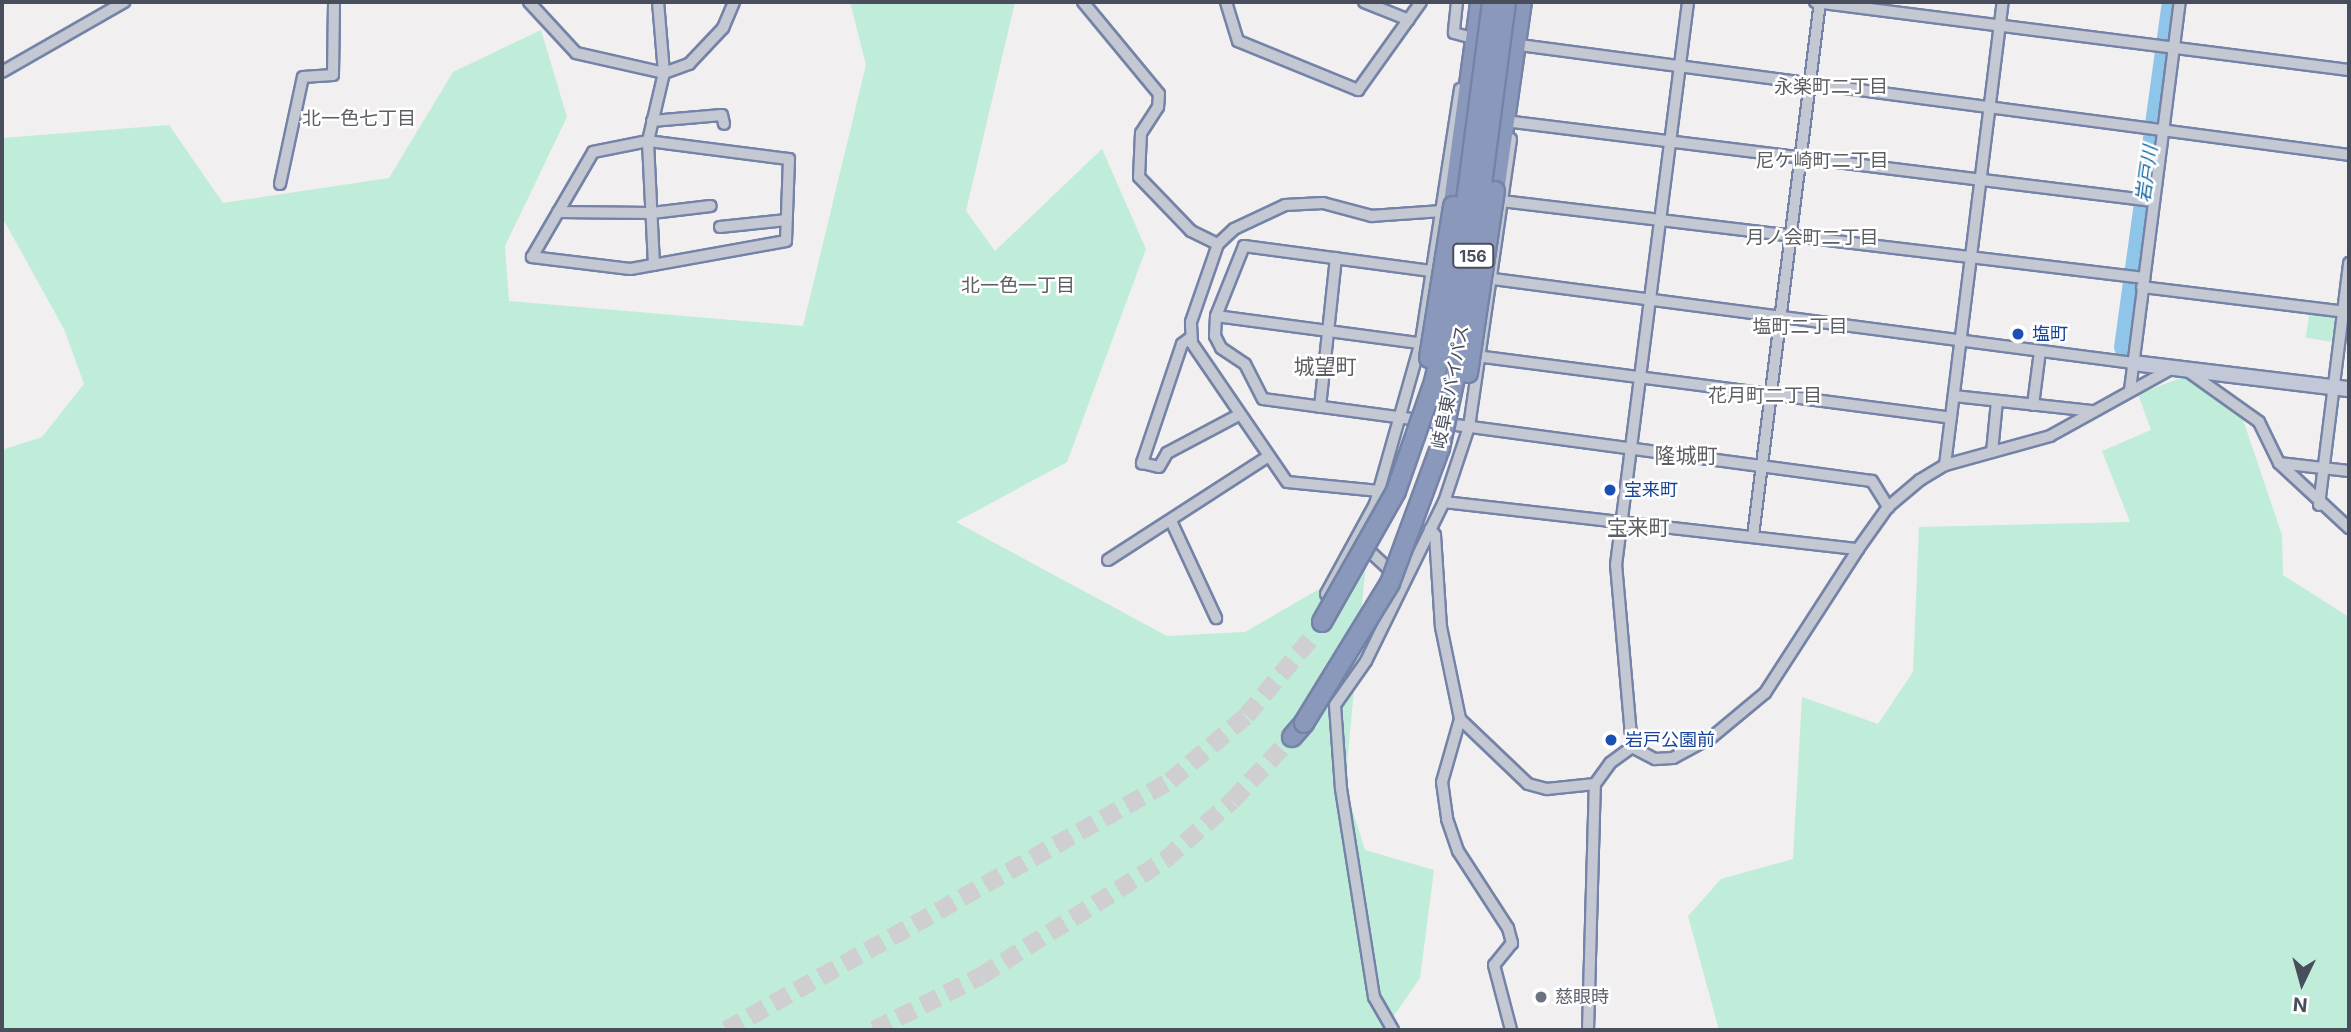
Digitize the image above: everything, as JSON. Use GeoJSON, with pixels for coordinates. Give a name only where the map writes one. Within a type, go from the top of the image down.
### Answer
{"type":"FeatureCollection","features":[{"type":"Feature","properties":{"kind":"highway","name":"156"},"geometry":{"type":"LineString","coordinates":[[1409,460],[1453,203],[1480,2]]}},
{"type":"Feature","properties":{"kind":"highway","name":"岐阜東バイパス"},"geometry":{"type":"LineString","coordinates":[[1318,628],[1374,536],[1409,460],[1434,382],[1454,292],[1492,2]]}},
{"type":"Feature","properties":{"kind":"highway","name":"岐阜東バイパス"},"geometry":{"type":"LineString","coordinates":[[1292,737],[1370,623],[1422,506],[1459,359],[1506,2]]}},
{"type":"Feature","properties":{"kind":"highway","name":"156"},"geometry":{"type":"LineString","coordinates":[[1422,506],[1433,498],[1441,475],[1469,368],[1499,194],[1522,2]]}},
{"type":"Feature","properties":{"kind":"street"},"geometry":{"type":"LineString","coordinates":[[2,72],[124,2]]}},
{"type":"Feature","properties":{"kind":"street"},"geometry":{"type":"LineString","coordinates":[[280,184],[303,77],[333,75],[334,2]]}},
{"type":"Feature","properties":{"kind":"street"},"geometry":{"type":"LineString","coordinates":[[529,2],[576,53],[664,73],[689,64],[723,27],[734,2]]}},
{"type":"Feature","properties":{"kind":"street"},"geometry":{"type":"LineString","coordinates":[[654,265],[648,141],[664,73],[658,2]]}},
{"type":"Feature","properties":{"kind":"street"},"geometry":{"type":"LineString","coordinates":[[1083,2],[1159,94],[1158,107],[1141,133],[1139,177],[1191,231],[1218,244]]}},
{"type":"Feature","properties":{"kind":"street"},"geometry":{"type":"LineString","coordinates":[[1226,2],[1238,41],[1358,90],[1421,2]]}},
{"type":"Feature","properties":{"kind":"street"},"geometry":{"type":"LineString","coordinates":[[1364,2],[1409,20]]}},
{"type":"Feature","properties":{"kind":"street"},"geometry":{"type":"LineString","coordinates":[[1457,2],[1454,33],[1475,39],[2349,155]]}},
{"type":"Feature","properties":{"kind":"street"},"geometry":{"type":"LineString","coordinates":[[1632,747],[1616,565],[1688,2]]}},
{"type":"Feature","properties":{"kind":"street"},"geometry":{"type":"LineString","coordinates":[[1815,2],[2349,70]]}},
{"type":"Feature","properties":{"kind":"street"},"geometry":{"type":"LineString","coordinates":[[1754,536],[1820,2]]}},
{"type":"Feature","properties":{"kind":"street"},"geometry":{"type":"LineString","coordinates":[[1945,465],[2003,2]]}},
{"type":"Feature","properties":{"kind":"street"},"geometry":{"type":"LineString","coordinates":[[2130,390],[2152,201],[2180,2]]}},
{"type":"Feature","properties":{"kind":"street"},"geometry":{"type":"LineString","coordinates":[[1326,594],[1357,539],[1379,491],[1421,341],[1438,215],[1466,55],[1475,39]]}},
{"type":"Feature","properties":{"kind":"street"},"geometry":{"type":"LineString","coordinates":[[1393,1030],[1374,997],[1341,789],[1335,705],[1366,661],[1444,502],[1469,427],[1482,357],[1499,194],[1520,72],[1517,45]]}},
{"type":"Feature","properties":{"kind":"street"},"geometry":{"type":"LineString","coordinates":[[652,121],[722,115],[724,124]]}},
{"type":"Feature","properties":{"kind":"street"},"geometry":{"type":"LineString","coordinates":[[1513,122],[2152,201]]}},
{"type":"Feature","properties":{"kind":"street"},"geometry":{"type":"LineString","coordinates":[[648,141],[748,158],[789,159],[786,241],[630,269],[532,257],[593,152],[648,141]]}},
{"type":"Feature","properties":{"kind":"street"},"geometry":{"type":"LineString","coordinates":[[1237,416],[1167,453],[1159,467],[1142,463],[1182,344],[1190,338],[1218,244],[1234,229],[1285,205],[1323,203],[1372,216],[1438,215],[1499,194],[2095,272],[2346,312]]}},
{"type":"Feature","properties":{"kind":"street"},"geometry":{"type":"LineString","coordinates":[[558,212],[652,213],[711,206]]}},
{"type":"Feature","properties":{"kind":"street"},"geometry":{"type":"LineString","coordinates":[[720,227],[787,220]]}},
{"type":"Feature","properties":{"kind":"street"},"geometry":{"type":"LineString","coordinates":[[1888,507],[1872,481],[1263,399],[1245,364],[1221,348],[1215,336],[1216,316],[1244,246],[1961,341],[2349,389]]}},
{"type":"Feature","properties":{"kind":"street"},"geometry":{"type":"LineString","coordinates":[[1320,407],[1326,329],[1336,258]]}},
{"type":"Feature","properties":{"kind":"street"},"geometry":{"type":"LineString","coordinates":[[2319,505],[2333,387],[2346,312],[2349,263]]}},
{"type":"Feature","properties":{"kind":"street"},"geometry":{"type":"LineString","coordinates":[[1216,316],[1421,341],[1482,357],[1951,418]]}},
{"type":"Feature","properties":{"kind":"street"},"geometry":{"type":"LineString","coordinates":[[1190,338],[1237,416],[1287,482],[1379,491]]}},
{"type":"Feature","properties":{"kind":"street"},"geometry":{"type":"LineString","coordinates":[[2033,405],[2040,351]]}},
{"type":"Feature","properties":{"kind":"street"},"geometry":{"type":"LineString","coordinates":[[1632,747],[1655,759],[1673,758],[1712,737],[1765,693],[1888,507],[1945,465],[2050,436],[2130,390],[2179,369]]}},
{"type":"Feature","properties":{"kind":"street"},"geometry":{"type":"LineString","coordinates":[[2179,369],[2259,422],[2279,463],[2319,505],[2349,528]]}},
{"type":"Feature","properties":{"kind":"street"},"geometry":{"type":"LineString","coordinates":[[1954,396],[2091,411]]}},
{"type":"Feature","properties":{"kind":"street"},"geometry":{"type":"LineString","coordinates":[[1992,452],[1997,401]]}},
{"type":"Feature","properties":{"kind":"street"},"geometry":{"type":"LineString","coordinates":[[1108,560],[1172,523],[1267,457]]}},
{"type":"Feature","properties":{"kind":"street"},"geometry":{"type":"LineString","coordinates":[[2279,463],[2349,471]]}},
{"type":"Feature","properties":{"kind":"street"},"geometry":{"type":"LineString","coordinates":[[1444,502],[1858,549]]}},
{"type":"Feature","properties":{"kind":"street"},"geometry":{"type":"LineString","coordinates":[[1172,523],[1216,618]]}},
{"type":"Feature","properties":{"kind":"street"},"geometry":{"type":"LineString","coordinates":[[1430,529],[1435,535],[1441,627],[1460,719],[1443,782],[1447,819],[1458,851],[1508,928],[1512,943],[1494,965],[1511,1030]]}},
{"type":"Feature","properties":{"kind":"street"},"geometry":{"type":"LineString","coordinates":[[1357,539],[1404,583]]}},
{"type":"Feature","properties":{"kind":"street"},"geometry":{"type":"LineString","coordinates":[[1460,719],[1528,784],[1547,789],[1595,784]]}},
{"type":"Feature","properties":{"kind":"street"},"geometry":{"type":"LineString","coordinates":[[1588,1030],[1595,784],[1610,763],[1632,747]]}},
{"type":"Feature","properties":{"kind":"green space"},"geometry":{"type":"Polygon","coordinates":[[[850,2],[1015,2],[966,211],[995,251],[1102,149],[1146,249],[1067,462],[956,522],[1167,636],[1245,632],[1366,562],[1345,786],[1365,850],[1434,870],[1420,978],[1384,1030],[2,1030],[2,450],[42,437],[84,384],[64,329],[2,217],[2,138],[169,125],[223,203],[389,178],[453,72],[541,30],[567,117],[505,246],[509,301],[803,326],[866,65],[850,2]]]}},
{"type":"Feature","properties":{"kind":"green space"},"geometry":{"type":"Polygon","coordinates":[[[2310,310],[2336,314],[2331,342],[2306,338],[2310,310]]]}},
{"type":"Feature","properties":{"kind":"green space"},"geometry":{"type":"Polygon","coordinates":[[[2186,376],[2241,414],[2282,535],[2283,575],[2349,617],[2349,1030],[1719,1030],[1688,916],[1721,879],[1793,859],[1802,697],[1878,724],[1913,672],[1919,527],[2130,522],[2102,451],[2151,430],[2138,394],[2186,376]]]}},
{"type":"Feature","properties":{"kind":"waterway","name":"岩戸川"},"geometry":{"type":"LineString","coordinates":[[2123,347],[2171,2]]}},
{"type":"Feature","properties":{"kind":"tunnel"},"geometry":{"type":"LineString","coordinates":[[726,1030],[1170,781],[1246,716],[1314,635]]}},
{"type":"Feature","properties":{"kind":"tunnel"},"geometry":{"type":"LineString","coordinates":[[874,1030],[981,976],[1165,860],[1232,801],[1292,737]]}},
{"type":"Feature","properties":{"kind":"place","name":"塩町"},"geometry":{"type":"Point","coordinates":[2018,334]}},
{"type":"Feature","properties":{"kind":"place","name":"宝来町"},"geometry":{"type":"Point","coordinates":[1610,490]}},
{"type":"Feature","properties":{"kind":"place","name":"岩戸公園前"},"geometry":{"type":"Point","coordinates":[1611,740]}},
{"type":"Feature","properties":{"kind":"place","name":"慈眼時"},"geometry":{"type":"Point","coordinates":[1541,997]}},
{"type":"Feature","properties":{"kind":"district","name":"永楽町二丁目"},"geometry":{"type":"Point","coordinates":[1831,87]}},
{"type":"Feature","properties":{"kind":"district","name":"北一色七丁目"},"geometry":{"type":"Point","coordinates":[359,119]}},
{"type":"Feature","properties":{"kind":"district","name":"尼ケ崎町二丁目"},"geometry":{"type":"Point","coordinates":[1822,161]}},
{"type":"Feature","properties":{"kind":"district","name":"月ノ会町二丁目"},"geometry":{"type":"Point","coordinates":[1812,238]}},
{"type":"Feature","properties":{"kind":"district","name":"北一色一丁目"},"geometry":{"type":"Point","coordinates":[1018,286]}},
{"type":"Feature","properties":{"kind":"district","name":"塩町二丁目"},"geometry":{"type":"Point","coordinates":[1800,327]}},
{"type":"Feature","properties":{"kind":"district","name":"城望町"},"geometry":{"type":"Point","coordinates":[1325,367]}},
{"type":"Feature","properties":{"kind":"district","name":"花月町二丁目"},"geometry":{"type":"Point","coordinates":[1765,396]}},
{"type":"Feature","properties":{"kind":"district","name":"隆城町"},"geometry":{"type":"Point","coordinates":[1686,456]}},
{"type":"Feature","properties":{"kind":"district","name":"宝来町"},"geometry":{"type":"Point","coordinates":[1638,528]}}]}
